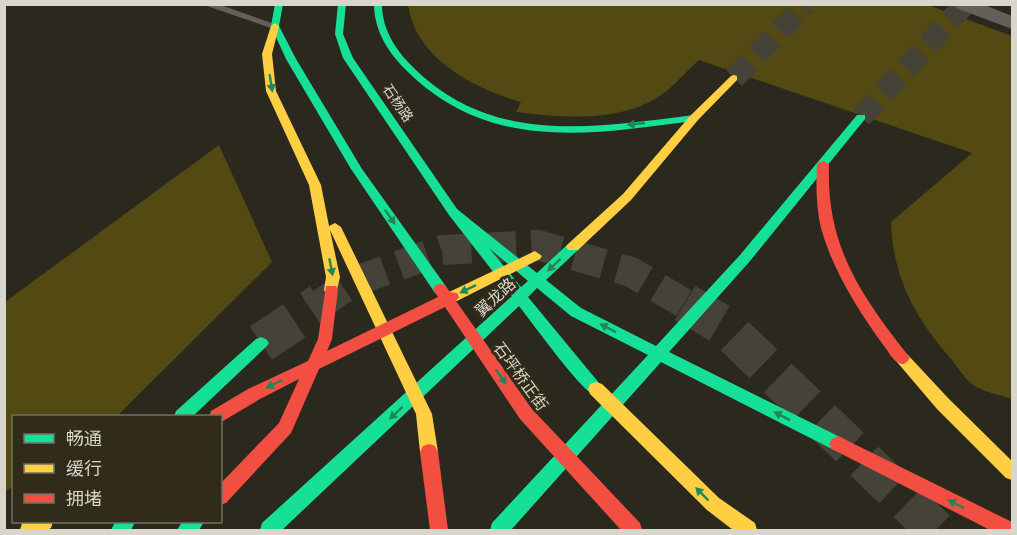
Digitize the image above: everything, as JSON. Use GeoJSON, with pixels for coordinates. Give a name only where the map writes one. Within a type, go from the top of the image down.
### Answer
{"type":"FeatureCollection","features":[{"type":"Feature","properties":{"kind":"main road"},"geometry":{"type":"LineString","coordinates":[[279,4],[267,54],[271,91],[424,414],[439,531]]}},
{"type":"Feature","properties":{"kind":"main road","name":"石杨路"},"geometry":{"type":"LineString","coordinates":[[342,4],[339,34],[348,58],[453,212]]}},
{"type":"Feature","properties":{"kind":"main road"},"geometry":{"type":"LineString","coordinates":[[378,4],[383,30],[394,51],[408,68],[428,87],[454,104],[486,117],[523,126],[565,131],[694,118]]}},
{"type":"Feature","properties":{"kind":"main road","name":"石坪桥正街"},"geometry":{"type":"LineString","coordinates":[[275,26],[291,59],[357,169],[526,414],[633,531]]}},
{"type":"Feature","properties":{"kind":"main road","name":"翼龙路"},"geometry":{"type":"LineString","coordinates":[[269,531],[627,196],[694,118],[734,78]]}},
{"type":"Feature","properties":{"kind":"main road"},"geometry":{"type":"LineString","coordinates":[[499,531],[745,258],[861,117]]}},
{"type":"Feature","properties":{"kind":"main road"},"geometry":{"type":"LineString","coordinates":[[823,164],[821,198],[831,241],[859,297],[910,367],[970,434],[1012,472]]}},
{"type":"Feature","properties":{"kind":"main road"},"geometry":{"type":"LineString","coordinates":[[222,495],[285,428],[326,339],[333,277],[315,185]]}},
{"type":"Feature","properties":{"kind":"main road"},"geometry":{"type":"LineString","coordinates":[[453,212],[584,376],[712,504],[748,531]]}},
{"type":"Feature","properties":{"kind":"main road"},"geometry":{"type":"LineString","coordinates":[[453,212],[576,312],[1009,531]]}},
{"type":"Feature","properties":{"kind":"main road"},"geometry":{"type":"LineString","coordinates":[[220,415],[254,394],[596,226]]}},
{"type":"Feature","properties":{"kind":"main road"},"geometry":{"type":"LineString","coordinates":[[185,415],[261,343]]}},
{"type":"Feature","properties":{"kind":"main road"},"geometry":{"type":"LineString","coordinates":[[199,415],[222,382]]}},
{"type":"Feature","properties":{"kind":"main road"},"geometry":{"type":"LineString","coordinates":[[29,531],[42,523]]}},
{"type":"Feature","properties":{"kind":"street"},"geometry":{"type":"LineString","coordinates":[[963,4],[1012,23]]}},
{"type":"Feature","properties":{"kind":"lane"},"geometry":{"type":"LineString","coordinates":[[206,4],[275,26]]}},
{"type":"Feature","properties":{"kind":"shaded area"},"geometry":{"type":"Polygon","coordinates":[[[408,5],[928,5],[1012,36],[1012,399],[977,387],[964,377],[917,313],[901,279],[896,261],[891,222],[972,153],[699,60],[669,89],[634,108],[596,116],[575,117],[516,112],[521,102],[484,89],[449,68],[435,56],[422,41],[413,24],[408,5]]]}},
{"type":"Feature","properties":{"kind":"shaded area"},"geometry":{"type":"Polygon","coordinates":[[[219,145],[272,262],[118,415],[12,415],[12,487],[5,492],[5,302],[219,145]]]}},
{"type":"Feature","properties":{"kind":"tunnel"},"geometry":{"type":"LineString","coordinates":[[734,78],[806,4]]}},
{"type":"Feature","properties":{"kind":"tunnel"},"geometry":{"type":"LineString","coordinates":[[861,117],[965,4]]}},
{"type":"Feature","properties":{"kind":"tunnel"},"geometry":{"type":"LineString","coordinates":[[319,305],[353,282],[442,250],[538,245],[631,272],[687,305]]}},
{"type":"Feature","properties":{"kind":"tunnel"},"geometry":{"type":"LineString","coordinates":[[261,343],[321,303]]}},
{"type":"Feature","properties":{"kind":"tunnel"},"geometry":{"type":"LineString","coordinates":[[685,303],[724,326],[936,530]]}},
{"type":"Feature","properties":{"kind":"traffic: fast"},"geometry":{"type":"LineString","coordinates":[[279,4],[275,26],[291,59],[357,169],[440,289]]}},
{"type":"Feature","properties":{"kind":"traffic: fast"},"geometry":{"type":"LineString","coordinates":[[342,4],[339,34],[348,58],[453,212],[583,376],[596,389]]}},
{"type":"Feature","properties":{"kind":"traffic: fast"},"geometry":{"type":"LineString","coordinates":[[378,4],[382,29],[395,52],[406,65],[439,93],[479,114],[523,127],[566,131],[614,128],[694,118]]}},
{"type":"Feature","properties":{"kind":"traffic: fast"},"geometry":{"type":"LineString","coordinates":[[499,530],[745,258],[861,117]]}},
{"type":"Feature","properties":{"kind":"traffic: fast"},"geometry":{"type":"LineString","coordinates":[[453,212],[576,312],[838,444]]}},
{"type":"Feature","properties":{"kind":"traffic: fast"},"geometry":{"type":"LineString","coordinates":[[269,530],[573,247]]}},
{"type":"Feature","properties":{"kind":"traffic: fast"},"geometry":{"type":"LineString","coordinates":[[183,415],[261,343]]}},
{"type":"Feature","properties":{"kind":"traffic: fast"},"geometry":{"type":"LineString","coordinates":[[120,530],[125,523]]}},
{"type":"Feature","properties":{"kind":"traffic: fast"},"geometry":{"type":"LineString","coordinates":[[186,530],[194,523]]}},
{"type":"Feature","properties":{"kind":"traffic: slow"},"geometry":{"type":"LineString","coordinates":[[275,26],[267,54],[271,91],[315,185],[333,277],[331,290]]}},
{"type":"Feature","properties":{"kind":"traffic: slow"},"geometry":{"type":"LineString","coordinates":[[573,247],[627,197],[694,118],[734,78]]}},
{"type":"Feature","properties":{"kind":"traffic: slow"},"geometry":{"type":"LineString","coordinates":[[335,227],[424,414],[429,452]]}},
{"type":"Feature","properties":{"kind":"traffic: slow"},"geometry":{"type":"LineString","coordinates":[[452,297],[535,256]]}},
{"type":"Feature","properties":{"kind":"traffic: slow"},"geometry":{"type":"LineString","coordinates":[[902,358],[943,404],[1012,472]]}},
{"type":"Feature","properties":{"kind":"traffic: slow"},"geometry":{"type":"LineString","coordinates":[[596,389],[713,504],[748,530]]}},
{"type":"Feature","properties":{"kind":"traffic: slow"},"geometry":{"type":"LineString","coordinates":[[29,530],[42,523]]}},
{"type":"Feature","properties":{"kind":"traffic: jam"},"geometry":{"type":"LineString","coordinates":[[823,164],[824,205],[833,246],[859,297],[902,358]]}},
{"type":"Feature","properties":{"kind":"traffic: jam"},"geometry":{"type":"LineString","coordinates":[[440,289],[526,414],[633,530]]}},
{"type":"Feature","properties":{"kind":"traffic: jam"},"geometry":{"type":"LineString","coordinates":[[222,495],[285,428],[325,339],[331,290]]}},
{"type":"Feature","properties":{"kind":"traffic: jam"},"geometry":{"type":"LineString","coordinates":[[219,415],[254,394],[452,297]]}},
{"type":"Feature","properties":{"kind":"traffic: jam"},"geometry":{"type":"LineString","coordinates":[[838,444],[1009,530]]}},
{"type":"Feature","properties":{"kind":"traffic: jam"},"geometry":{"type":"LineString","coordinates":[[429,452],[439,530]]}}]}
